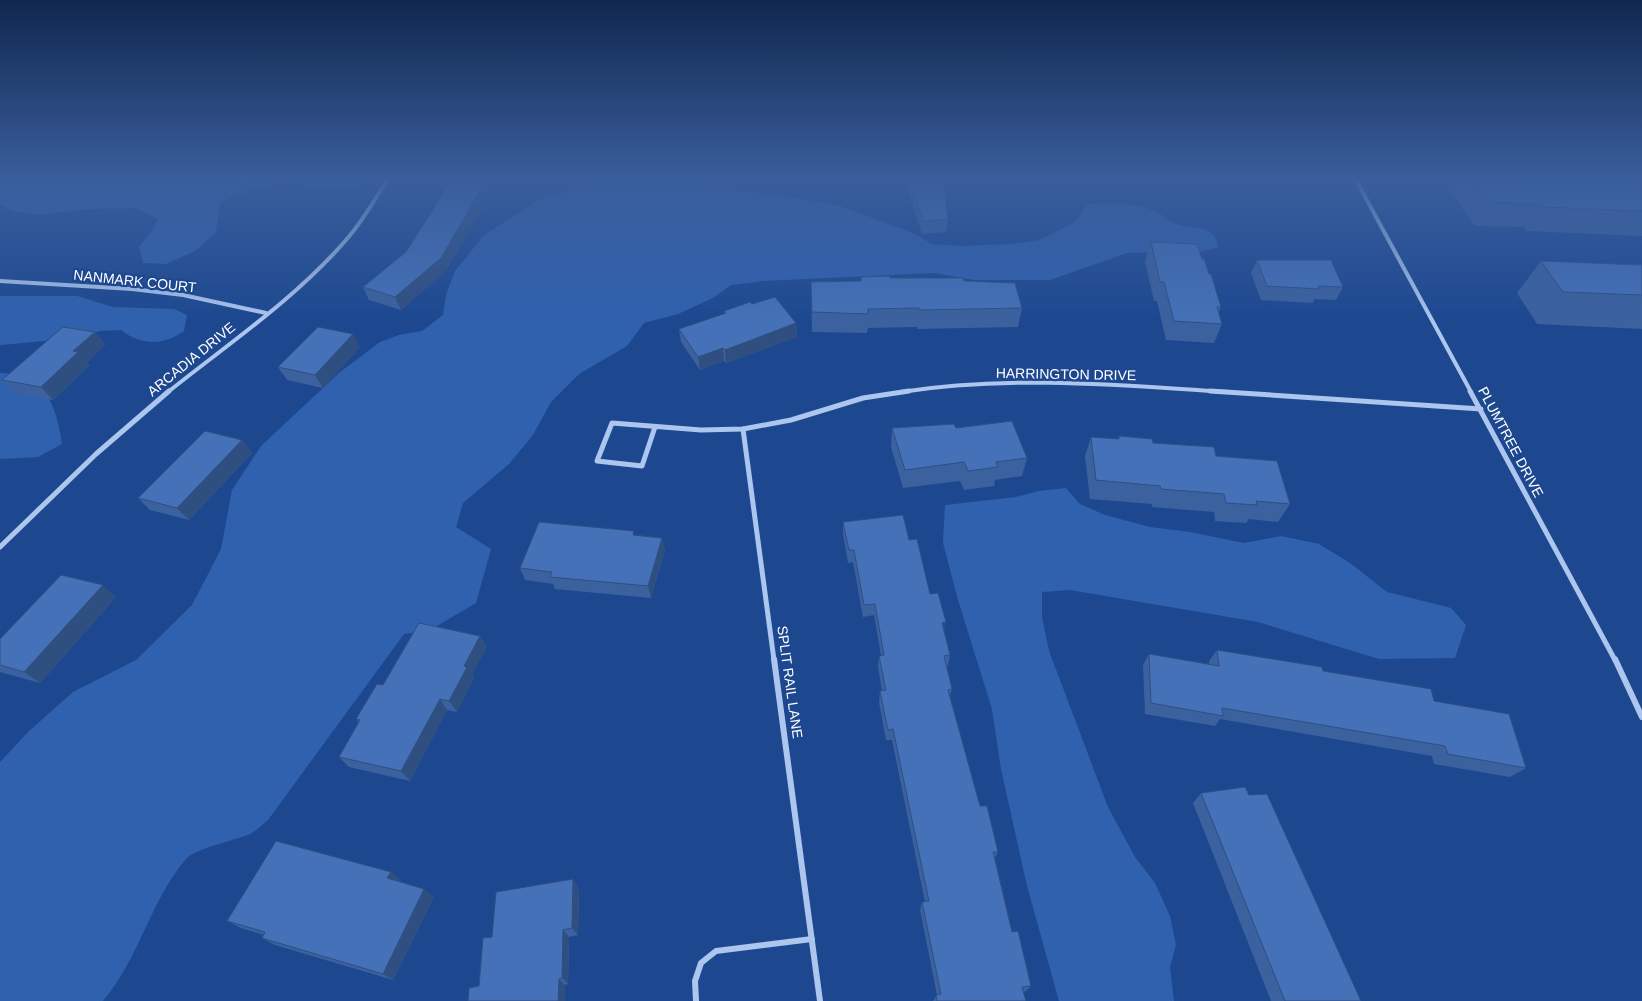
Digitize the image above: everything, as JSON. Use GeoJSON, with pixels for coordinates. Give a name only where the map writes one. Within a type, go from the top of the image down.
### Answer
{"type":"FeatureCollection","features":[{"type":"Feature","properties":{"kind":"street","name":"ARCADIA DRIVE"},"geometry":{"type":"LineString","coordinates":[[0,547],[68,480],[130,423],[266,312],[339,248],[356,227]]}},
{"type":"Feature","properties":{"kind":"street","name":"PLUMTREE DRIVE"},"geometry":{"type":"LineString","coordinates":[[1381,227],[1608,645],[1642,717]]}},
{"type":"Feature","properties":{"kind":"street","name":"NANMARK COURT"},"geometry":{"type":"LineString","coordinates":[[0,281],[149,291],[183,295],[266,312]]}},
{"type":"Feature","properties":{"kind":"street","name":"HARRINGTON DRIVE"},"geometry":{"type":"LineString","coordinates":[[655,427],[642,466],[597,462],[612,423],[701,430],[743,429],[792,420],[863,398],[913,390],[971,384],[1097,383],[1480,409]]}},
{"type":"Feature","properties":{"kind":"street","name":"SPLIT RAIL LANE"},"geometry":{"type":"LineString","coordinates":[[743,429],[820,1001]]}},
{"type":"Feature","properties":{"kind":"street"},"geometry":{"type":"LineString","coordinates":[[696,1001],[695,981],[701,963],[716,952],[812,939]]}},
{"type":"Feature","properties":{"kind":"shaded area"},"geometry":{"type":"Polygon","coordinates":[[[154,227],[217,227],[216,232],[195,251],[166,264],[143,263],[139,247],[154,227]]]}},
{"type":"Feature","properties":{"kind":"shaded area"},"geometry":{"type":"Polygon","coordinates":[[[497,227],[896,227],[915,234],[932,244],[963,246],[1011,244],[1039,240],[1066,227],[1188,227],[1208,231],[1213,235],[1218,247],[1200,252],[1127,253],[1050,280],[974,280],[934,273],[764,281],[731,285],[713,298],[678,314],[644,323],[627,346],[579,374],[551,402],[533,435],[509,464],[463,503],[456,527],[491,549],[476,603],[430,630],[404,634],[268,820],[257,830],[206,848],[190,855],[186,859],[163,893],[126,967],[103,1001],[0,1001],[0,762],[28,732],[73,692],[136,660],[192,605],[221,549],[232,490],[261,446],[340,372],[380,342],[399,335],[422,331],[443,315],[446,295],[455,271],[484,235],[497,227]]]}},
{"type":"Feature","properties":{"kind":"shaded area"},"geometry":{"type":"Polygon","coordinates":[[[0,296],[77,296],[113,307],[174,309],[187,315],[184,331],[171,339],[154,342],[142,341],[121,330],[100,331],[75,338],[0,345],[0,296]]]}},
{"type":"Feature","properties":{"kind":"shaded area"},"geometry":{"type":"Polygon","coordinates":[[[0,373],[16,374],[28,379],[38,385],[46,394],[56,417],[62,444],[38,457],[0,459],[0,373]]]}},
{"type":"Feature","properties":{"kind":"shaded area"},"geometry":{"type":"Polygon","coordinates":[[[1066,488],[1080,504],[1105,515],[1150,527],[1190,532],[1244,543],[1281,536],[1319,544],[1350,563],[1387,592],[1451,608],[1466,625],[1455,658],[1379,659],[1258,622],[1070,590],[1042,592],[1042,617],[1049,651],[1108,807],[1135,857],[1155,883],[1170,916],[1176,945],[1170,967],[1174,1001],[1059,1001],[1027,886],[1001,769],[992,709],[958,600],[943,543],[945,505],[1016,497],[1039,491],[1066,488]]]}},
{"type":"Feature","properties":{"kind":"building"},"geometry":{"type":"Polygon","coordinates":[[[422,227],[459,227],[441,258],[395,297],[363,287],[406,252],[422,227]]]}},
{"type":"Feature","properties":{"kind":"building"},"geometry":{"type":"Polygon","coordinates":[[[1151,242],[1197,244],[1209,274],[1211,274],[1221,307],[1217,307],[1222,324],[1174,321],[1164,282],[1160,282],[1151,242]]]}},
{"type":"Feature","properties":{"kind":"building"},"geometry":{"type":"Polygon","coordinates":[[[1257,260],[1331,260],[1343,287],[1318,286],[1320,289],[1267,286],[1257,260]]]}},
{"type":"Feature","properties":{"kind":"building"},"geometry":{"type":"Polygon","coordinates":[[[1541,261],[1642,265],[1642,295],[1563,292],[1541,261]]]}},
{"type":"Feature","properties":{"kind":"building"},"geometry":{"type":"Polygon","coordinates":[[[889,276],[890,278],[963,278],[964,281],[1015,283],[1022,308],[868,309],[868,314],[812,312],[811,282],[861,281],[861,277],[889,276]]]}},
{"type":"Feature","properties":{"kind":"building"},"geometry":{"type":"Polygon","coordinates":[[[775,297],[796,323],[725,350],[723,348],[698,357],[679,329],[726,313],[724,311],[750,302],[752,304],[775,297]]]}},
{"type":"Feature","properties":{"kind":"building"},"geometry":{"type":"Polygon","coordinates":[[[63,327],[95,332],[73,351],[78,352],[41,387],[2,380],[63,327]]]}},
{"type":"Feature","properties":{"kind":"building"},"geometry":{"type":"Polygon","coordinates":[[[318,327],[353,334],[315,375],[278,367],[318,327]]]}},
{"type":"Feature","properties":{"kind":"building"},"geometry":{"type":"Polygon","coordinates":[[[1012,421],[1027,458],[996,462],[998,467],[968,471],[964,462],[905,470],[892,428],[954,424],[956,428],[1012,421]]]}},
{"type":"Feature","properties":{"kind":"building"},"geometry":{"type":"Polygon","coordinates":[[[205,431],[242,440],[177,508],[138,498],[205,431]]]}},
{"type":"Feature","properties":{"kind":"building"},"geometry":{"type":"Polygon","coordinates":[[[1119,436],[1152,439],[1153,443],[1214,447],[1216,456],[1277,461],[1290,504],[1256,501],[1257,505],[1226,503],[1224,494],[1161,489],[1160,486],[1096,480],[1091,437],[1119,439],[1119,436]]]}},
{"type":"Feature","properties":{"kind":"building"},"geometry":{"type":"Polygon","coordinates":[[[903,515],[909,540],[917,539],[930,594],[938,593],[946,622],[942,623],[950,655],[944,656],[952,689],[948,690],[980,806],[987,806],[998,852],[993,852],[1012,932],[1018,931],[1031,986],[1022,987],[1026,1001],[937,1001],[936,995],[941,994],[922,902],[929,901],[893,729],[888,730],[880,691],[886,690],[879,656],[884,655],[875,604],[864,605],[854,550],[849,550],[843,522],[903,515]]]}},
{"type":"Feature","properties":{"kind":"building"},"geometry":{"type":"Polygon","coordinates":[[[539,522],[634,531],[633,535],[662,538],[648,586],[550,577],[552,572],[520,568],[539,522]]]}},
{"type":"Feature","properties":{"kind":"building"},"geometry":{"type":"Polygon","coordinates":[[[61,575],[103,585],[24,672],[0,665],[0,639],[61,575]]]}},
{"type":"Feature","properties":{"kind":"building"},"geometry":{"type":"Polygon","coordinates":[[[419,623],[480,636],[464,666],[467,667],[449,701],[440,699],[401,771],[339,757],[360,720],[356,719],[377,684],[383,685],[419,623]]]}},
{"type":"Feature","properties":{"kind":"building"},"geometry":{"type":"Polygon","coordinates":[[[1217,650],[1322,667],[1323,671],[1431,689],[1434,701],[1509,714],[1526,768],[1448,754],[1445,746],[1222,708],[1223,716],[1151,703],[1149,654],[1219,666],[1217,650]]]}},
{"type":"Feature","properties":{"kind":"building"},"geometry":{"type":"Polygon","coordinates":[[[1245,787],[1249,795],[1267,794],[1361,1001],[1285,1001],[1201,793],[1245,787]]]}},
{"type":"Feature","properties":{"kind":"building"},"geometry":{"type":"Polygon","coordinates":[[[276,841],[391,872],[387,878],[424,889],[383,974],[262,938],[265,932],[227,921],[276,841]]]}},
{"type":"Feature","properties":{"kind":"building"},"geometry":{"type":"Polygon","coordinates":[[[573,879],[572,928],[563,930],[562,978],[559,979],[558,1001],[468,1001],[469,988],[479,986],[483,938],[492,937],[496,892],[573,879]]]}}]}
